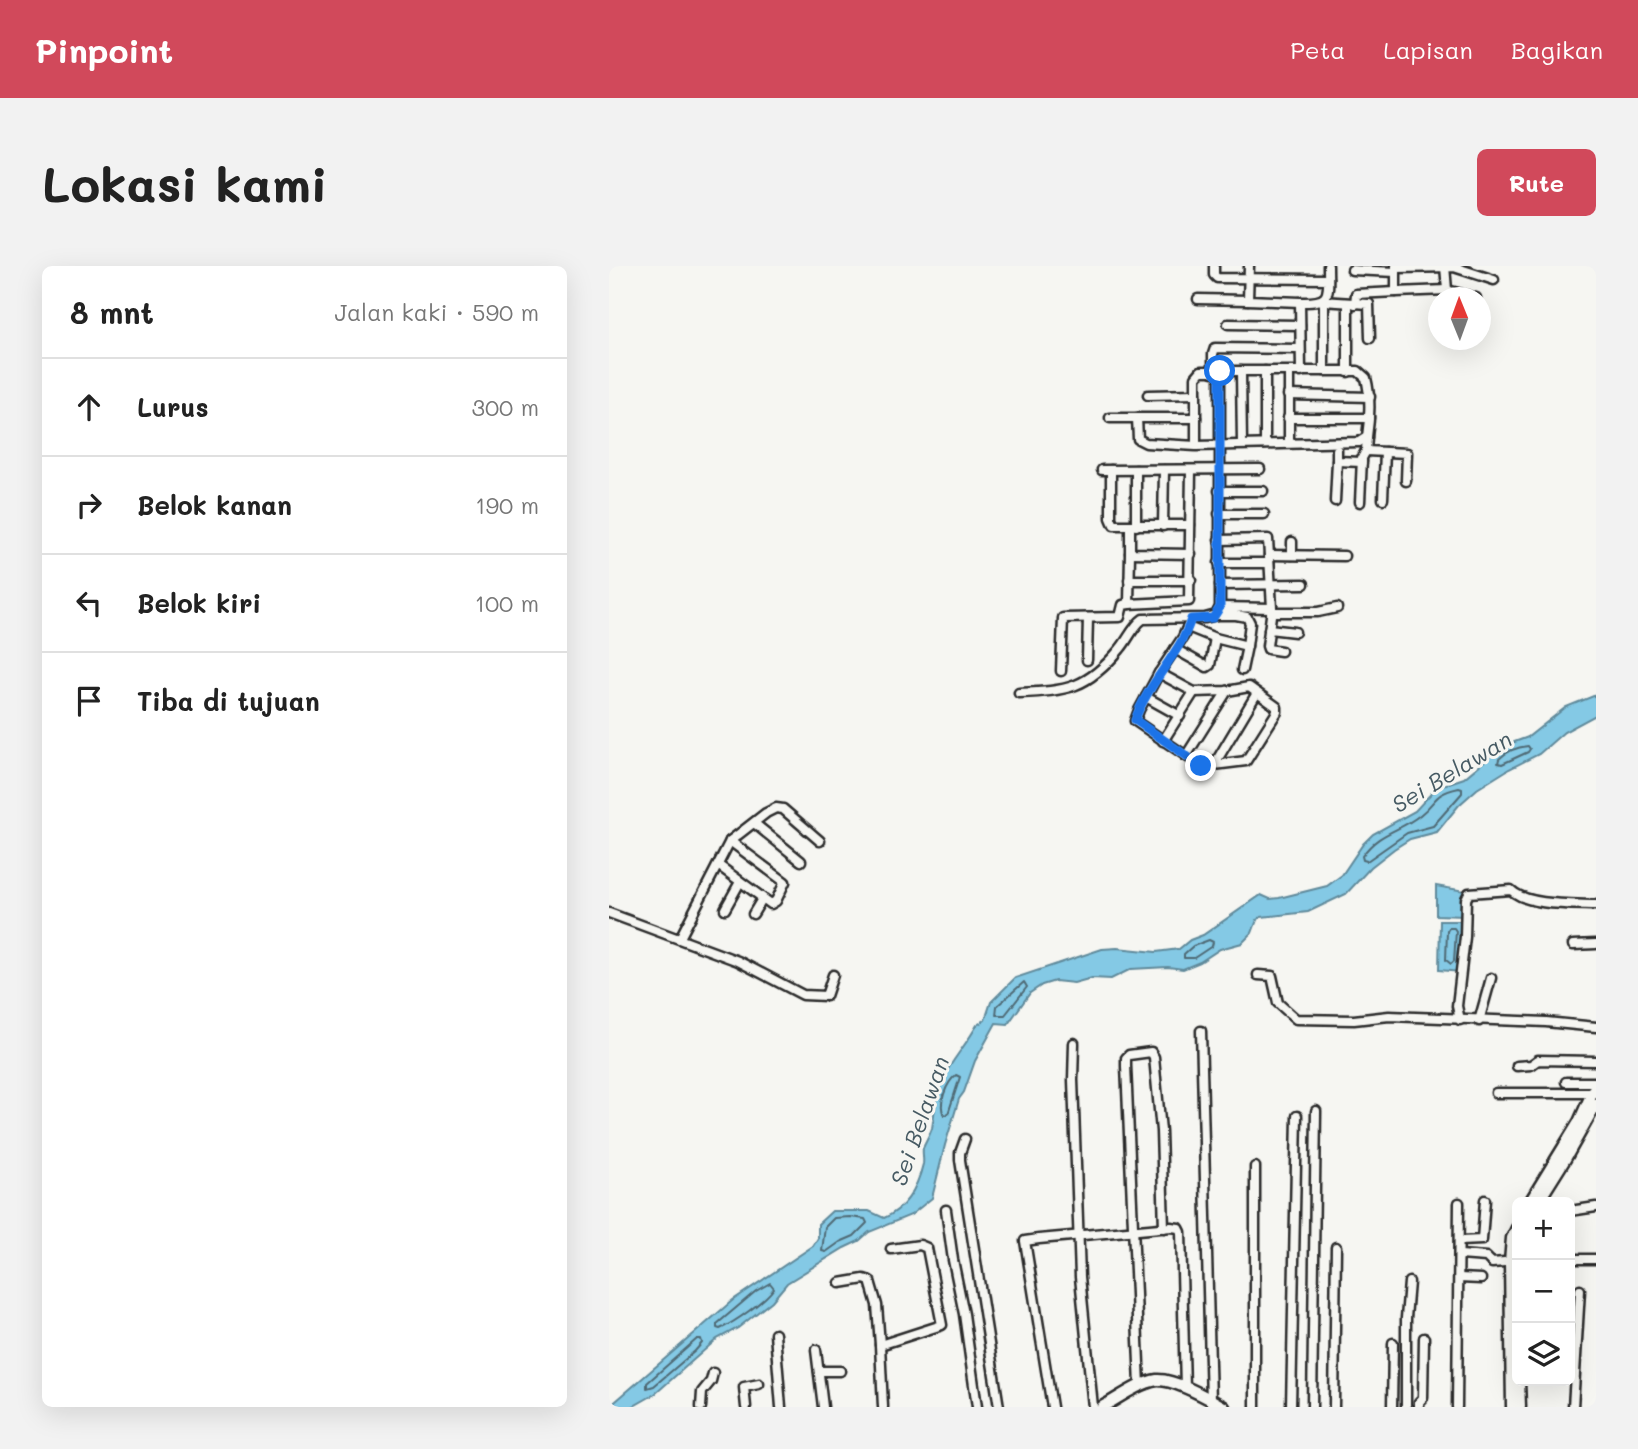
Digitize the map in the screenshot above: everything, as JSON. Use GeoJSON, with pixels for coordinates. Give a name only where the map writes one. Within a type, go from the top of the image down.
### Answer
{"type":"FeatureCollection","features":[{"type":"Feature","properties":{"kind":"main road"},"geometry":{"type":"LineString","coordinates":[[1541,1197],[1587,1112],[1595,1091]]}},
{"type":"Feature","properties":{"kind":"main road"},"geometry":{"type":"LineString","coordinates":[[1533,1197],[1587,1112]]}},
{"type":"Feature","properties":{"kind":"main road"},"geometry":{"type":"LineString","coordinates":[[1513,1407],[1514,1323]]}},
{"type":"Feature","properties":{"kind":"main road"},"geometry":{"type":"LineString","coordinates":[[1102,1407],[1140,1386],[1161,1380],[1185,1388],[1223,1407]]}},
{"type":"Feature","properties":{"kind":"main road"},"geometry":{"type":"LineString","coordinates":[[1519,1386],[1520,1407]]}},
{"type":"Feature","properties":{"kind":"street"},"geometry":{"type":"LineString","coordinates":[[1214,266],[1214,275],[1217,278],[1328,279]]}},
{"type":"Feature","properties":{"kind":"street"},"geometry":{"type":"LineString","coordinates":[[1248,300],[1249,266]]}},
{"type":"Feature","properties":{"kind":"street"},"geometry":{"type":"LineString","coordinates":[[1324,371],[1323,302],[1327,294],[1328,266]]}},
{"type":"Feature","properties":{"kind":"street"},"geometry":{"type":"LineString","coordinates":[[1445,267],[1447,287]]}},
{"type":"Feature","properties":{"kind":"street"},"geometry":{"type":"LineString","coordinates":[[1352,270],[1445,267],[1457,268],[1494,280]]}},
{"type":"Feature","properties":{"kind":"street"},"geometry":{"type":"LineString","coordinates":[[1396,268],[1396,292]]}},
{"type":"Feature","properties":{"kind":"street"},"geometry":{"type":"LineString","coordinates":[[1348,372],[1351,304],[1356,294],[1428,291]]}},
{"type":"Feature","properties":{"kind":"street"},"geometry":{"type":"LineString","coordinates":[[1198,299],[1367,303],[1371,306],[1370,338]]}},
{"type":"Feature","properties":{"kind":"street"},"geometry":{"type":"LineString","coordinates":[[1300,302],[1301,372]]}},
{"type":"Feature","properties":{"kind":"street"},"geometry":{"type":"LineString","coordinates":[[1228,324],[1300,325]]}},
{"type":"Feature","properties":{"kind":"street"},"geometry":{"type":"LineString","coordinates":[[1218,611],[1220,445],[1213,354],[1215,348],[1300,349]]}},
{"type":"Feature","properties":{"kind":"street"},"geometry":{"type":"LineString","coordinates":[[1241,371],[1242,444]]}},
{"type":"Feature","properties":{"kind":"street"},"geometry":{"type":"LineString","coordinates":[[1265,371],[1265,444]]}},
{"type":"Feature","properties":{"kind":"street"},"geometry":{"type":"LineString","coordinates":[[1196,446],[1198,372],[1358,371],[1366,378],[1370,397],[1360,502]]}},
{"type":"Feature","properties":{"kind":"street"},"geometry":{"type":"LineString","coordinates":[[1289,372],[1289,443]]}},
{"type":"Feature","properties":{"kind":"street"},"geometry":{"type":"LineString","coordinates":[[1147,396],[1196,394]]}},
{"type":"Feature","properties":{"kind":"street"},"geometry":{"type":"LineString","coordinates":[[1288,395],[1370,397]]}},
{"type":"Feature","properties":{"kind":"street"},"geometry":{"type":"LineString","coordinates":[[1110,418],[1196,418]]}},
{"type":"Feature","properties":{"kind":"street"},"geometry":{"type":"LineString","coordinates":[[1136,418],[1136,436],[1142,442],[1196,446],[1359,442],[1367,437]]}},
{"type":"Feature","properties":{"kind":"street"},"geometry":{"type":"LineString","coordinates":[[1288,418],[1369,418]]}},
{"type":"Feature","properties":{"kind":"street"},"geometry":{"type":"LineString","coordinates":[[1335,501],[1337,450]]}},
{"type":"Feature","properties":{"kind":"street"},"geometry":{"type":"LineString","coordinates":[[1366,451],[1407,453],[1406,481]]}},
{"type":"Feature","properties":{"kind":"street"},"geometry":{"type":"LineString","coordinates":[[1383,499],[1385,452]]}},
{"type":"Feature","properties":{"kind":"street"},"geometry":{"type":"LineString","coordinates":[[1337,461],[1362,462]]}},
{"type":"Feature","properties":{"kind":"street"},"geometry":{"type":"LineString","coordinates":[[1190,525],[1112,524],[1107,470],[1260,469]]}},
{"type":"Feature","properties":{"kind":"street"},"geometry":{"type":"LineString","coordinates":[[1129,604],[1136,470]]}},
{"type":"Feature","properties":{"kind":"street"},"geometry":{"type":"LineString","coordinates":[[1163,526],[1164,470]]}},
{"type":"Feature","properties":{"kind":"street"},"geometry":{"type":"LineString","coordinates":[[1061,671],[1061,621],[1066,618],[1120,617],[1123,605],[1187,602],[1190,599],[1191,470]]}},
{"type":"Feature","properties":{"kind":"street"},"geometry":{"type":"LineString","coordinates":[[1219,491],[1263,491]]}},
{"type":"Feature","properties":{"kind":"street"},"geometry":{"type":"LineString","coordinates":[[1248,504],[1248,514]]}},
{"type":"Feature","properties":{"kind":"street"},"geometry":{"type":"LineString","coordinates":[[1219,514],[1264,514]]}},
{"type":"Feature","properties":{"kind":"street"},"geometry":{"type":"LineString","coordinates":[[1219,540],[1268,539],[1272,585],[1267,648],[1281,652]]}},
{"type":"Feature","properties":{"kind":"street"},"geometry":{"type":"LineString","coordinates":[[1292,542],[1292,555]]}},
{"type":"Feature","properties":{"kind":"street"},"geometry":{"type":"LineString","coordinates":[[1130,553],[1191,554]]}},
{"type":"Feature","properties":{"kind":"street"},"geometry":{"type":"LineString","coordinates":[[1219,563],[1292,555],[1344,556]]}},
{"type":"Feature","properties":{"kind":"street"},"geometry":{"type":"LineString","coordinates":[[1129,580],[1191,580]]}},
{"type":"Feature","properties":{"kind":"street"},"geometry":{"type":"LineString","coordinates":[[1220,585],[1304,584]]}},
{"type":"Feature","properties":{"kind":"street"},"geometry":{"type":"LineString","coordinates":[[1159,673],[1194,692],[1227,691],[1246,686],[1278,709],[1246,761],[1201,766],[1135,721],[1159,673],[1189,623],[1218,611],[1318,612],[1337,608]]}},
{"type":"Feature","properties":{"kind":"street"},"geometry":{"type":"LineString","coordinates":[[1218,611],[1247,617],[1250,623],[1241,670]]}},
{"type":"Feature","properties":{"kind":"street"},"geometry":{"type":"LineString","coordinates":[[1087,660],[1088,618]]}},
{"type":"Feature","properties":{"kind":"street"},"geometry":{"type":"LineString","coordinates":[[1019,693],[1072,688],[1091,678],[1111,659],[1143,619],[1189,623],[1215,638],[1247,646]]}},
{"type":"Feature","properties":{"kind":"street"},"geometry":{"type":"LineString","coordinates":[[1269,629],[1295,632]]}},
{"type":"Feature","properties":{"kind":"street"},"geometry":{"type":"LineString","coordinates":[[1175,649],[1207,667],[1210,665],[1215,638]]}},
{"type":"Feature","properties":{"kind":"street"},"geometry":{"type":"LineString","coordinates":[[1186,756],[1227,691]]}},
{"type":"Feature","properties":{"kind":"street"},"geometry":{"type":"LineString","coordinates":[[1163,741],[1194,692]]}},
{"type":"Feature","properties":{"kind":"street"},"geometry":{"type":"LineString","coordinates":[[1214,765],[1258,693]]}},
{"type":"Feature","properties":{"kind":"street"},"geometry":{"type":"LineString","coordinates":[[1146,697],[1180,716]]}},
{"type":"Feature","properties":{"kind":"street"},"geometry":{"type":"LineString","coordinates":[[680,938],[730,841],[766,813],[780,808],[820,841]]}},
{"type":"Feature","properties":{"kind":"street"},"geometry":{"type":"LineString","coordinates":[[754,823],[801,861]]}},
{"type":"Feature","properties":{"kind":"street"},"geometry":{"type":"LineString","coordinates":[[718,865],[762,899],[774,904],[785,882],[730,841]]}},
{"type":"Feature","properties":{"kind":"street"},"geometry":{"type":"LineString","coordinates":[[725,909],[740,882]]}},
{"type":"Feature","properties":{"kind":"street"},"geometry":{"type":"LineString","coordinates":[[1461,1020],[1457,1006],[1464,949],[1466,899],[1469,893],[1511,890],[1518,896],[1538,901],[1596,905]]}},
{"type":"Feature","properties":{"kind":"street"},"geometry":{"type":"LineString","coordinates":[[753,914],[762,899]]}},
{"type":"Feature","properties":{"kind":"street"},"geometry":{"type":"LineString","coordinates":[[609,913],[738,961],[803,995],[826,996],[833,975]]}},
{"type":"Feature","properties":{"kind":"street"},"geometry":{"type":"LineString","coordinates":[[1573,945],[1596,944]]}},
{"type":"Feature","properties":{"kind":"street"},"geometry":{"type":"LineString","coordinates":[[1258,975],[1272,976],[1278,1003],[1296,1019],[1341,1020],[1389,1016],[1546,1022],[1596,1027]]}},
{"type":"Feature","properties":{"kind":"street"},"geometry":{"type":"LineString","coordinates":[[1479,1020],[1491,978]]}},
{"type":"Feature","properties":{"kind":"street"},"geometry":{"type":"LineString","coordinates":[[1201,1031],[1211,1401]]}},
{"type":"Feature","properties":{"kind":"street"},"geometry":{"type":"LineString","coordinates":[[1074,1044],[1080,1277],[1093,1407]]}},
{"type":"Feature","properties":{"kind":"street"},"geometry":{"type":"LineString","coordinates":[[1140,1386],[1126,1058],[1129,1055],[1150,1052],[1154,1057],[1161,1131],[1164,1227]]}},
{"type":"Feature","properties":{"kind":"street"},"geometry":{"type":"LineString","coordinates":[[1517,1066],[1531,1065],[1538,1060],[1596,1061]]}},
{"type":"Feature","properties":{"kind":"street"},"geometry":{"type":"LineString","coordinates":[[1566,1082],[1595,1091]]}},
{"type":"Feature","properties":{"kind":"street"},"geometry":{"type":"LineString","coordinates":[[1496,1093],[1595,1091]]}},
{"type":"Feature","properties":{"kind":"street"},"geometry":{"type":"LineString","coordinates":[[1312,1407],[1316,1111]]}},
{"type":"Feature","properties":{"kind":"street"},"geometry":{"type":"LineString","coordinates":[[1291,1407],[1297,1116]]}},
{"type":"Feature","properties":{"kind":"street"},"geometry":{"type":"LineString","coordinates":[[965,1139],[960,1160],[999,1407]]}},
{"type":"Feature","properties":{"kind":"street"},"geometry":{"type":"LineString","coordinates":[[1255,1167],[1255,1407]]}},
{"type":"Feature","properties":{"kind":"street"},"geometry":{"type":"LineString","coordinates":[[1460,1241],[1482,1240],[1485,1200]]}},
{"type":"Feature","properties":{"kind":"street"},"geometry":{"type":"LineString","coordinates":[[1457,1407],[1459,1203]]}},
{"type":"Feature","properties":{"kind":"street"},"geometry":{"type":"LineString","coordinates":[[1575,1210],[1596,1208]]}},
{"type":"Feature","properties":{"kind":"street"},"geometry":{"type":"LineString","coordinates":[[946,1210],[977,1407]]}},
{"type":"Feature","properties":{"kind":"street"},"geometry":{"type":"LineString","coordinates":[[1052,1407],[1025,1241],[1164,1227],[1175,1227],[1181,1232],[1185,1388]]}},
{"type":"Feature","properties":{"kind":"street"},"geometry":{"type":"LineString","coordinates":[[880,1345],[943,1325],[927,1248],[920,1245],[891,1250]]}},
{"type":"Feature","properties":{"kind":"street"},"geometry":{"type":"LineString","coordinates":[[1334,1407],[1336,1247]]}},
{"type":"Feature","properties":{"kind":"street"},"geometry":{"type":"LineString","coordinates":[[1460,1255],[1486,1257],[1492,1263],[1512,1262]]}},
{"type":"Feature","properties":{"kind":"street"},"geometry":{"type":"LineString","coordinates":[[1575,1259],[1596,1259]]}},
{"type":"Feature","properties":{"kind":"street"},"geometry":{"type":"LineString","coordinates":[[1459,1278],[1481,1279]]}},
{"type":"Feature","properties":{"kind":"street"},"geometry":{"type":"LineString","coordinates":[[840,1283],[865,1279],[869,1281],[877,1305],[883,1407]]}},
{"type":"Feature","properties":{"kind":"street"},"geometry":{"type":"LineString","coordinates":[[1406,1407],[1406,1318],[1409,1282]]}},
{"type":"Feature","properties":{"kind":"street"},"geometry":{"type":"LineString","coordinates":[[1573,1407],[1580,1290]]}},
{"type":"Feature","properties":{"kind":"street"},"geometry":{"type":"LineString","coordinates":[[775,1334],[781,1407]]}},
{"type":"Feature","properties":{"kind":"street"},"geometry":{"type":"LineString","coordinates":[[1419,1407],[1423,1396],[1424,1338]]}},
{"type":"Feature","properties":{"kind":"street"},"geometry":{"type":"LineString","coordinates":[[1392,1407],[1393,1343]]}},
{"type":"Feature","properties":{"kind":"street"},"geometry":{"type":"LineString","coordinates":[[816,1350],[823,1407]]}},
{"type":"Feature","properties":{"kind":"street"},"geometry":{"type":"LineString","coordinates":[[819,1371],[839,1371]]}},
{"type":"Feature","properties":{"kind":"street"},"geometry":{"type":"LineString","coordinates":[[701,1407],[702,1392],[711,1381],[713,1373]]}},
{"type":"Feature","properties":{"kind":"street"},"geometry":{"type":"LineString","coordinates":[[746,1407],[744,1387],[759,1384]]}},
{"type":"Feature","properties":{"kind":"water","name":"Sei Belawan"},"geometry":{"type":"Polygon","coordinates":[[[1596,695],[1596,715],[1564,732],[1539,754],[1477,789],[1459,805],[1437,832],[1410,839],[1394,849],[1371,867],[1346,894],[1308,912],[1261,917],[1252,933],[1242,943],[1220,949],[1183,969],[1131,969],[1111,979],[1092,978],[1074,983],[1055,981],[1030,993],[1008,1024],[996,1023],[975,1061],[959,1099],[932,1198],[911,1215],[869,1232],[859,1241],[787,1283],[772,1301],[738,1328],[717,1339],[655,1394],[632,1407],[609,1407],[733,1300],[813,1246],[818,1238],[818,1224],[832,1211],[869,1211],[884,1218],[905,1202],[915,1188],[921,1172],[923,1148],[932,1128],[942,1080],[977,1025],[985,1020],[991,1002],[1015,978],[1102,949],[1156,952],[1179,949],[1261,895],[1270,899],[1279,898],[1327,886],[1342,875],[1373,834],[1415,811],[1437,787],[1464,778],[1501,747],[1528,737],[1566,707],[1596,695]]]}},
{"type":"Feature","properties":{"kind":"water"},"geometry":{"type":"Polygon","coordinates":[[[1436,886],[1465,891],[1464,916],[1436,915],[1436,886]]]}},
{"type":"Feature","properties":{"kind":"water"},"geometry":{"type":"Polygon","coordinates":[[[1440,921],[1464,921],[1461,972],[1439,970],[1440,921]]]}},
{"type":"Feature","properties":{"kind":"route"},"geometry":{"type":"LineString","coordinates":[[1201,766],[1135,720],[1191,619],[1213,618],[1220,607],[1220,371]]}}]}
